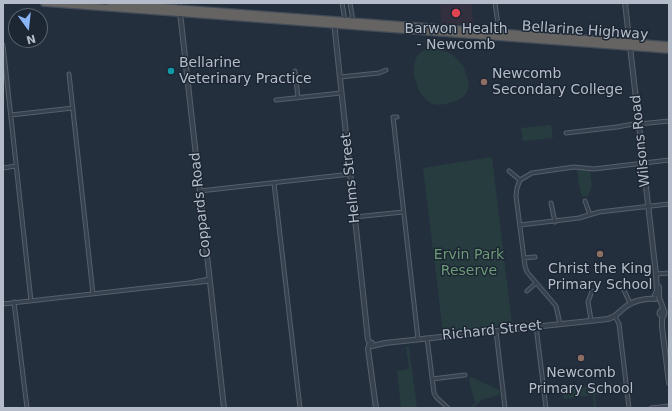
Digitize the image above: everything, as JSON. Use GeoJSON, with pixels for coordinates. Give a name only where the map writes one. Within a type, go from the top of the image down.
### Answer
{"type":"FeatureCollection","features":[{"type":"Feature","properties":{"kind":"highway","name":"Bellarine Highway"},"geometry":{"type":"LineString","coordinates":[[44,3],[180,8]]}},
{"type":"Feature","properties":{"kind":"highway","name":"Bellarine Highway"},"geometry":{"type":"LineString","coordinates":[[110,3],[334,22],[630,44],[669,45]]}},
{"type":"Feature","properties":{"kind":"highway","name":"Bellarine Highway"},"geometry":{"type":"LineString","coordinates":[[334,22],[345,20],[499,32],[630,44],[669,50]]}},
{"type":"Feature","properties":{"kind":"street"},"geometry":{"type":"LineString","coordinates":[[342,3],[345,20]]}},
{"type":"Feature","properties":{"kind":"street"},"geometry":{"type":"LineString","coordinates":[[350,3],[353,21]]}},
{"type":"Feature","properties":{"kind":"street"},"geometry":{"type":"LineString","coordinates":[[495,3],[499,32]]}},
{"type":"Feature","properties":{"kind":"street","name":"Wilsons Road"},"geometry":{"type":"LineString","coordinates":[[625,3],[656,276],[657,297],[664,313],[660,321],[669,383]]}},
{"type":"Feature","properties":{"kind":"street","name":"Coppards Road"},"geometry":{"type":"LineString","coordinates":[[180,8],[224,408]]}},
{"type":"Feature","properties":{"kind":"street","name":"Helms Street"},"geometry":{"type":"LineString","coordinates":[[334,22],[368,336],[372,344]]}},
{"type":"Feature","properties":{"kind":"street"},"geometry":{"type":"LineString","coordinates":[[3,45],[31,301]]}},
{"type":"Feature","properties":{"kind":"street"},"geometry":{"type":"LineString","coordinates":[[340,77],[379,73],[386,70]]}},
{"type":"Feature","properties":{"kind":"street"},"geometry":{"type":"LineString","coordinates":[[295,71],[298,98]]}},
{"type":"Feature","properties":{"kind":"street"},"geometry":{"type":"LineString","coordinates":[[69,74],[93,294]]}},
{"type":"Feature","properties":{"kind":"street"},"geometry":{"type":"LineString","coordinates":[[276,100],[342,92]]}},
{"type":"Feature","properties":{"kind":"street"},"geometry":{"type":"LineString","coordinates":[[10,115],[73,108]]}},
{"type":"Feature","properties":{"kind":"street"},"geometry":{"type":"LineString","coordinates":[[393,117],[418,339]]}},
{"type":"Feature","properties":{"kind":"street"},"geometry":{"type":"LineString","coordinates":[[566,132],[669,121]]}},
{"type":"Feature","properties":{"kind":"street"},"geometry":{"type":"LineString","coordinates":[[560,324],[556,306],[527,272],[516,196],[520,180],[526,175],[574,167],[594,169],[669,160]]}},
{"type":"Feature","properties":{"kind":"street"},"geometry":{"type":"LineString","coordinates":[[3,168],[16,166]]}},
{"type":"Feature","properties":{"kind":"street"},"geometry":{"type":"LineString","coordinates":[[509,171],[520,180]]}},
{"type":"Feature","properties":{"kind":"street"},"geometry":{"type":"LineString","coordinates":[[200,191],[351,174]]}},
{"type":"Feature","properties":{"kind":"street"},"geometry":{"type":"LineString","coordinates":[[274,183],[300,408]]}},
{"type":"Feature","properties":{"kind":"street"},"geometry":{"type":"LineString","coordinates":[[585,201],[590,215]]}},
{"type":"Feature","properties":{"kind":"street"},"geometry":{"type":"LineString","coordinates":[[552,203],[555,222]]}},
{"type":"Feature","properties":{"kind":"street"},"geometry":{"type":"LineString","coordinates":[[520,226],[579,218],[599,212],[669,204]]}},
{"type":"Feature","properties":{"kind":"street"},"geometry":{"type":"LineString","coordinates":[[355,217],[403,212]]}},
{"type":"Feature","properties":{"kind":"street"},"geometry":{"type":"LineString","coordinates":[[524,258],[535,256]]}},
{"type":"Feature","properties":{"kind":"street"},"geometry":{"type":"LineString","coordinates":[[656,276],[669,273]]}},
{"type":"Feature","properties":{"kind":"street"},"geometry":{"type":"LineString","coordinates":[[3,304],[210,280]]}},
{"type":"Feature","properties":{"kind":"street"},"geometry":{"type":"LineString","coordinates":[[526,291],[536,283]]}},
{"type":"Feature","properties":{"kind":"street"},"geometry":{"type":"LineString","coordinates":[[623,288],[630,302],[657,297]]}},
{"type":"Feature","properties":{"kind":"street"},"geometry":{"type":"LineString","coordinates":[[591,320],[588,302],[592,291]]}},
{"type":"Feature","properties":{"kind":"street"},"geometry":{"type":"LineString","coordinates":[[14,302],[27,408]]}},
{"type":"Feature","properties":{"kind":"street","name":"Richard Street"},"geometry":{"type":"LineString","coordinates":[[372,344],[608,319],[630,302]]}},
{"type":"Feature","properties":{"kind":"street"},"geometry":{"type":"LineString","coordinates":[[614,315],[619,324],[629,408]]}},
{"type":"Feature","properties":{"kind":"street"},"geometry":{"type":"LineString","coordinates":[[536,326],[546,408]]}},
{"type":"Feature","properties":{"kind":"street"},"geometry":{"type":"LineString","coordinates":[[496,331],[505,408]]}},
{"type":"Feature","properties":{"kind":"street"},"geometry":{"type":"LineString","coordinates":[[427,338],[435,395],[448,408]]}},
{"type":"Feature","properties":{"kind":"street"},"geometry":{"type":"LineString","coordinates":[[372,344],[370,354],[376,408]]}},
{"type":"Feature","properties":{"kind":"street"},"geometry":{"type":"LineString","coordinates":[[432,379],[465,375]]}},
{"type":"Feature","properties":{"kind":"street"},"geometry":{"type":"LineString","coordinates":[[651,408],[669,406]]}},
{"type":"Feature","properties":{"kind":"shaded area","name":"Barwon Health - Newcomb"},"geometry":{"type":"Polygon","coordinates":[[[440,3],[471,3],[474,26],[441,23],[440,3]]]}},
{"type":"Feature","properties":{"kind":"green space"},"geometry":{"type":"Polygon","coordinates":[[[429,49],[442,50],[454,56],[462,65],[468,81],[468,88],[466,94],[459,100],[438,105],[434,104],[428,101],[418,89],[414,72],[414,64],[421,52],[429,49]]]}},
{"type":"Feature","properties":{"kind":"green space"},"geometry":{"type":"Polygon","coordinates":[[[551,125],[553,138],[523,141],[521,128],[551,125]]]}},
{"type":"Feature","properties":{"kind":"green space","name":"Ervin Park Reserve"},"geometry":{"type":"Polygon","coordinates":[[[492,157],[512,324],[443,332],[423,168],[492,157]]]}},
{"type":"Feature","properties":{"kind":"green space"},"geometry":{"type":"Polygon","coordinates":[[[577,169],[590,171],[592,185],[588,197],[582,196],[577,169]]]}},
{"type":"Feature","properties":{"kind":"green space"},"geometry":{"type":"Polygon","coordinates":[[[406,347],[409,347],[417,408],[401,408],[397,371],[409,369],[406,347]]]}},
{"type":"Feature","properties":{"kind":"green space"},"geometry":{"type":"Polygon","coordinates":[[[471,377],[499,390],[500,395],[481,400],[473,408],[470,408],[475,403],[469,380],[471,377]]]}},
{"type":"Feature","properties":{"kind":"green space"},"geometry":{"type":"Polygon","coordinates":[[[622,383],[622,385],[608,386],[609,393],[595,395],[596,408],[594,408],[593,395],[564,399],[562,391],[547,391],[622,383]]]}},
{"type":"Feature","properties":{"kind":"place","name":"Barwon Health - Newcomb"},"geometry":{"type":"Point","coordinates":[456,13]}},
{"type":"Feature","properties":{"kind":"place","name":"Bellarine Veterinary Practice"},"geometry":{"type":"Point","coordinates":[171,71]}},
{"type":"Feature","properties":{"kind":"place","name":"Newcomb Secondary College"},"geometry":{"type":"Point","coordinates":[484,82]}},
{"type":"Feature","properties":{"kind":"place","name":"Christ the King Primary School"},"geometry":{"type":"Point","coordinates":[600,254]}},
{"type":"Feature","properties":{"kind":"place","name":"Newcomb Primary School"},"geometry":{"type":"Point","coordinates":[581,358]}}]}
